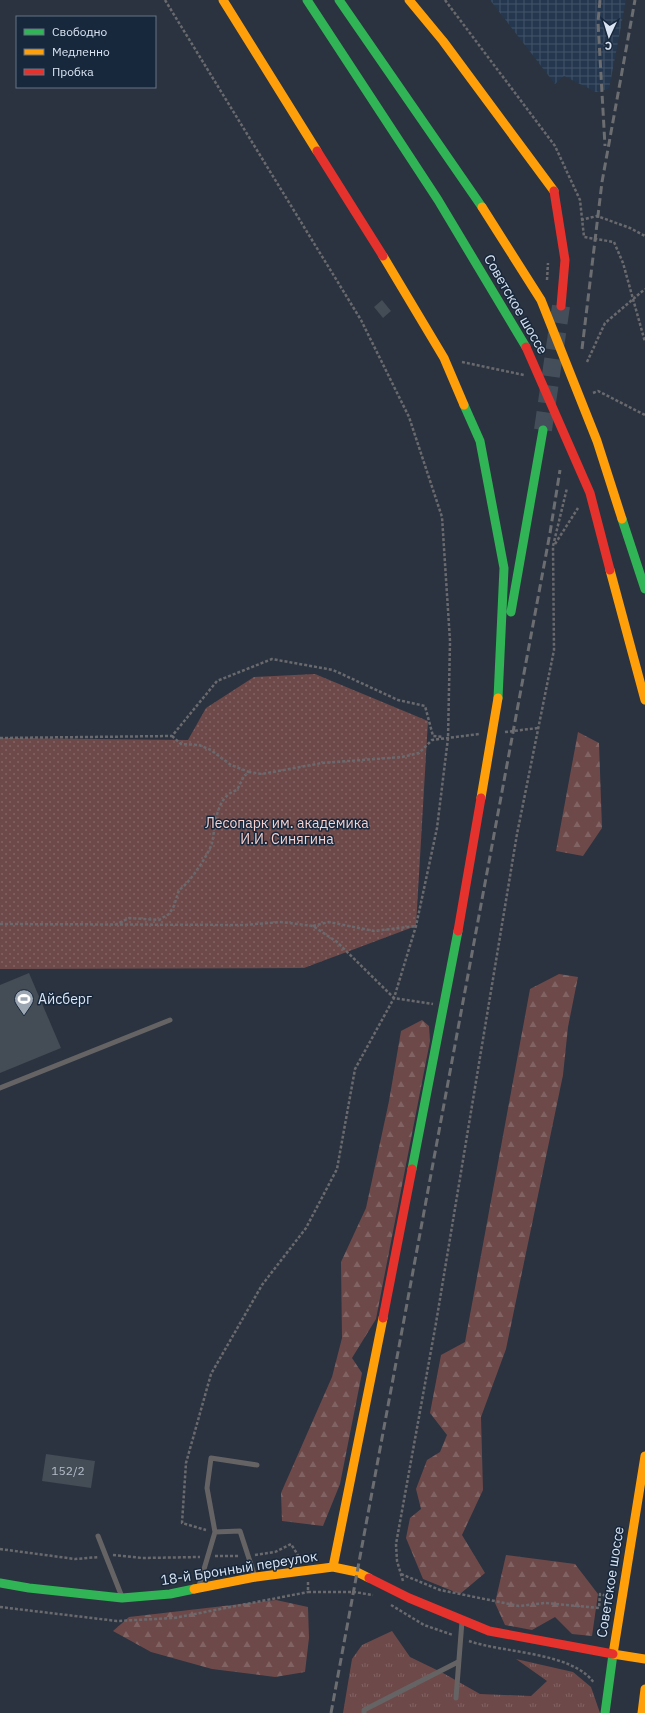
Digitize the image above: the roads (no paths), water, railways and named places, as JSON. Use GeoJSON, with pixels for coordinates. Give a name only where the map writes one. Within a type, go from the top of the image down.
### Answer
{"type":"FeatureCollection","features":[{"type":"Feature","properties":{"kind":"main road"},"geometry":{"type":"LineString","coordinates":[[223,0],[381,253],[444,358],[480,441],[504,568],[498,698]]}},
{"type":"Feature","properties":{"kind":"main road","name":"Советское шоссе"},"geometry":{"type":"LineString","coordinates":[[306,0],[438,200],[527,348],[590,493],[645,700]]}},
{"type":"Feature","properties":{"kind":"main road","name":"Советское шоссе"},"geometry":{"type":"LineString","coordinates":[[339,0],[466,181],[541,300],[597,441],[645,589]]}},
{"type":"Feature","properties":{"kind":"main road"},"geometry":{"type":"LineString","coordinates":[[409,0],[443,41],[556,193],[565,260],[562,306]]}},
{"type":"Feature","properties":{"kind":"main road"},"geometry":{"type":"LineString","coordinates":[[333,1567],[445,1006],[543,430]]}},
{"type":"Feature","properties":{"kind":"main road","name":"Советское шоссе"},"geometry":{"type":"LineString","coordinates":[[605,1713],[645,1456]]}},
{"type":"Feature","properties":{"kind":"main road","name":"18-й Бронный переулок"},"geometry":{"type":"LineString","coordinates":[[0,1583],[29,1588],[122,1598],[170,1594],[307,1569],[333,1567],[357,1572],[409,1598],[489,1631],[572,1648],[645,1660]]}},
{"type":"Feature","properties":{"kind":"main road"},"geometry":{"type":"LineString","coordinates":[[642,1713],[645,1689]]}},
{"type":"Feature","properties":{"kind":"lane"},"geometry":{"type":"LineString","coordinates":[[0,1088],[170,1020]]}},
{"type":"Feature","properties":{"kind":"lane"},"geometry":{"type":"LineString","coordinates":[[198,1589],[215,1532],[207,1488],[211,1458],[257,1465]]}},
{"type":"Feature","properties":{"kind":"lane"},"geometry":{"type":"LineString","coordinates":[[215,1532],[240,1531],[256,1578]]}},
{"type":"Feature","properties":{"kind":"lane"},"geometry":{"type":"LineString","coordinates":[[98,1536],[122,1598]]}},
{"type":"Feature","properties":{"kind":"lane"},"geometry":{"type":"LineString","coordinates":[[456,1698],[462,1620]]}},
{"type":"Feature","properties":{"kind":"lane"},"geometry":{"type":"LineString","coordinates":[[364,1713],[364,1710],[458,1662]]}},
{"type":"Feature","properties":{"kind":"tunnel"},"geometry":{"type":"LineString","coordinates":[[543,430],[561,306]]}},
{"type":"Feature","properties":{"kind":"railway"},"geometry":{"type":"LineString","coordinates":[[600,0],[598,22],[605,146]]}},
{"type":"Feature","properties":{"kind":"railway"},"geometry":{"type":"LineString","coordinates":[[582,349],[602,182],[635,0]]}},
{"type":"Feature","properties":{"kind":"railway"},"geometry":{"type":"LineString","coordinates":[[331,1713],[550,533],[560,470]]}},
{"type":"Feature","properties":{"kind":"place","name":"Айсберг"},"geometry":{"type":"Point","coordinates":[24,1016]}},
{"type":"Feature","properties":{"kind":"park label","name":"Лесопарк им. академика И.И. Синягина"},"geometry":{"type":"Point","coordinates":[287,832]}}]}
